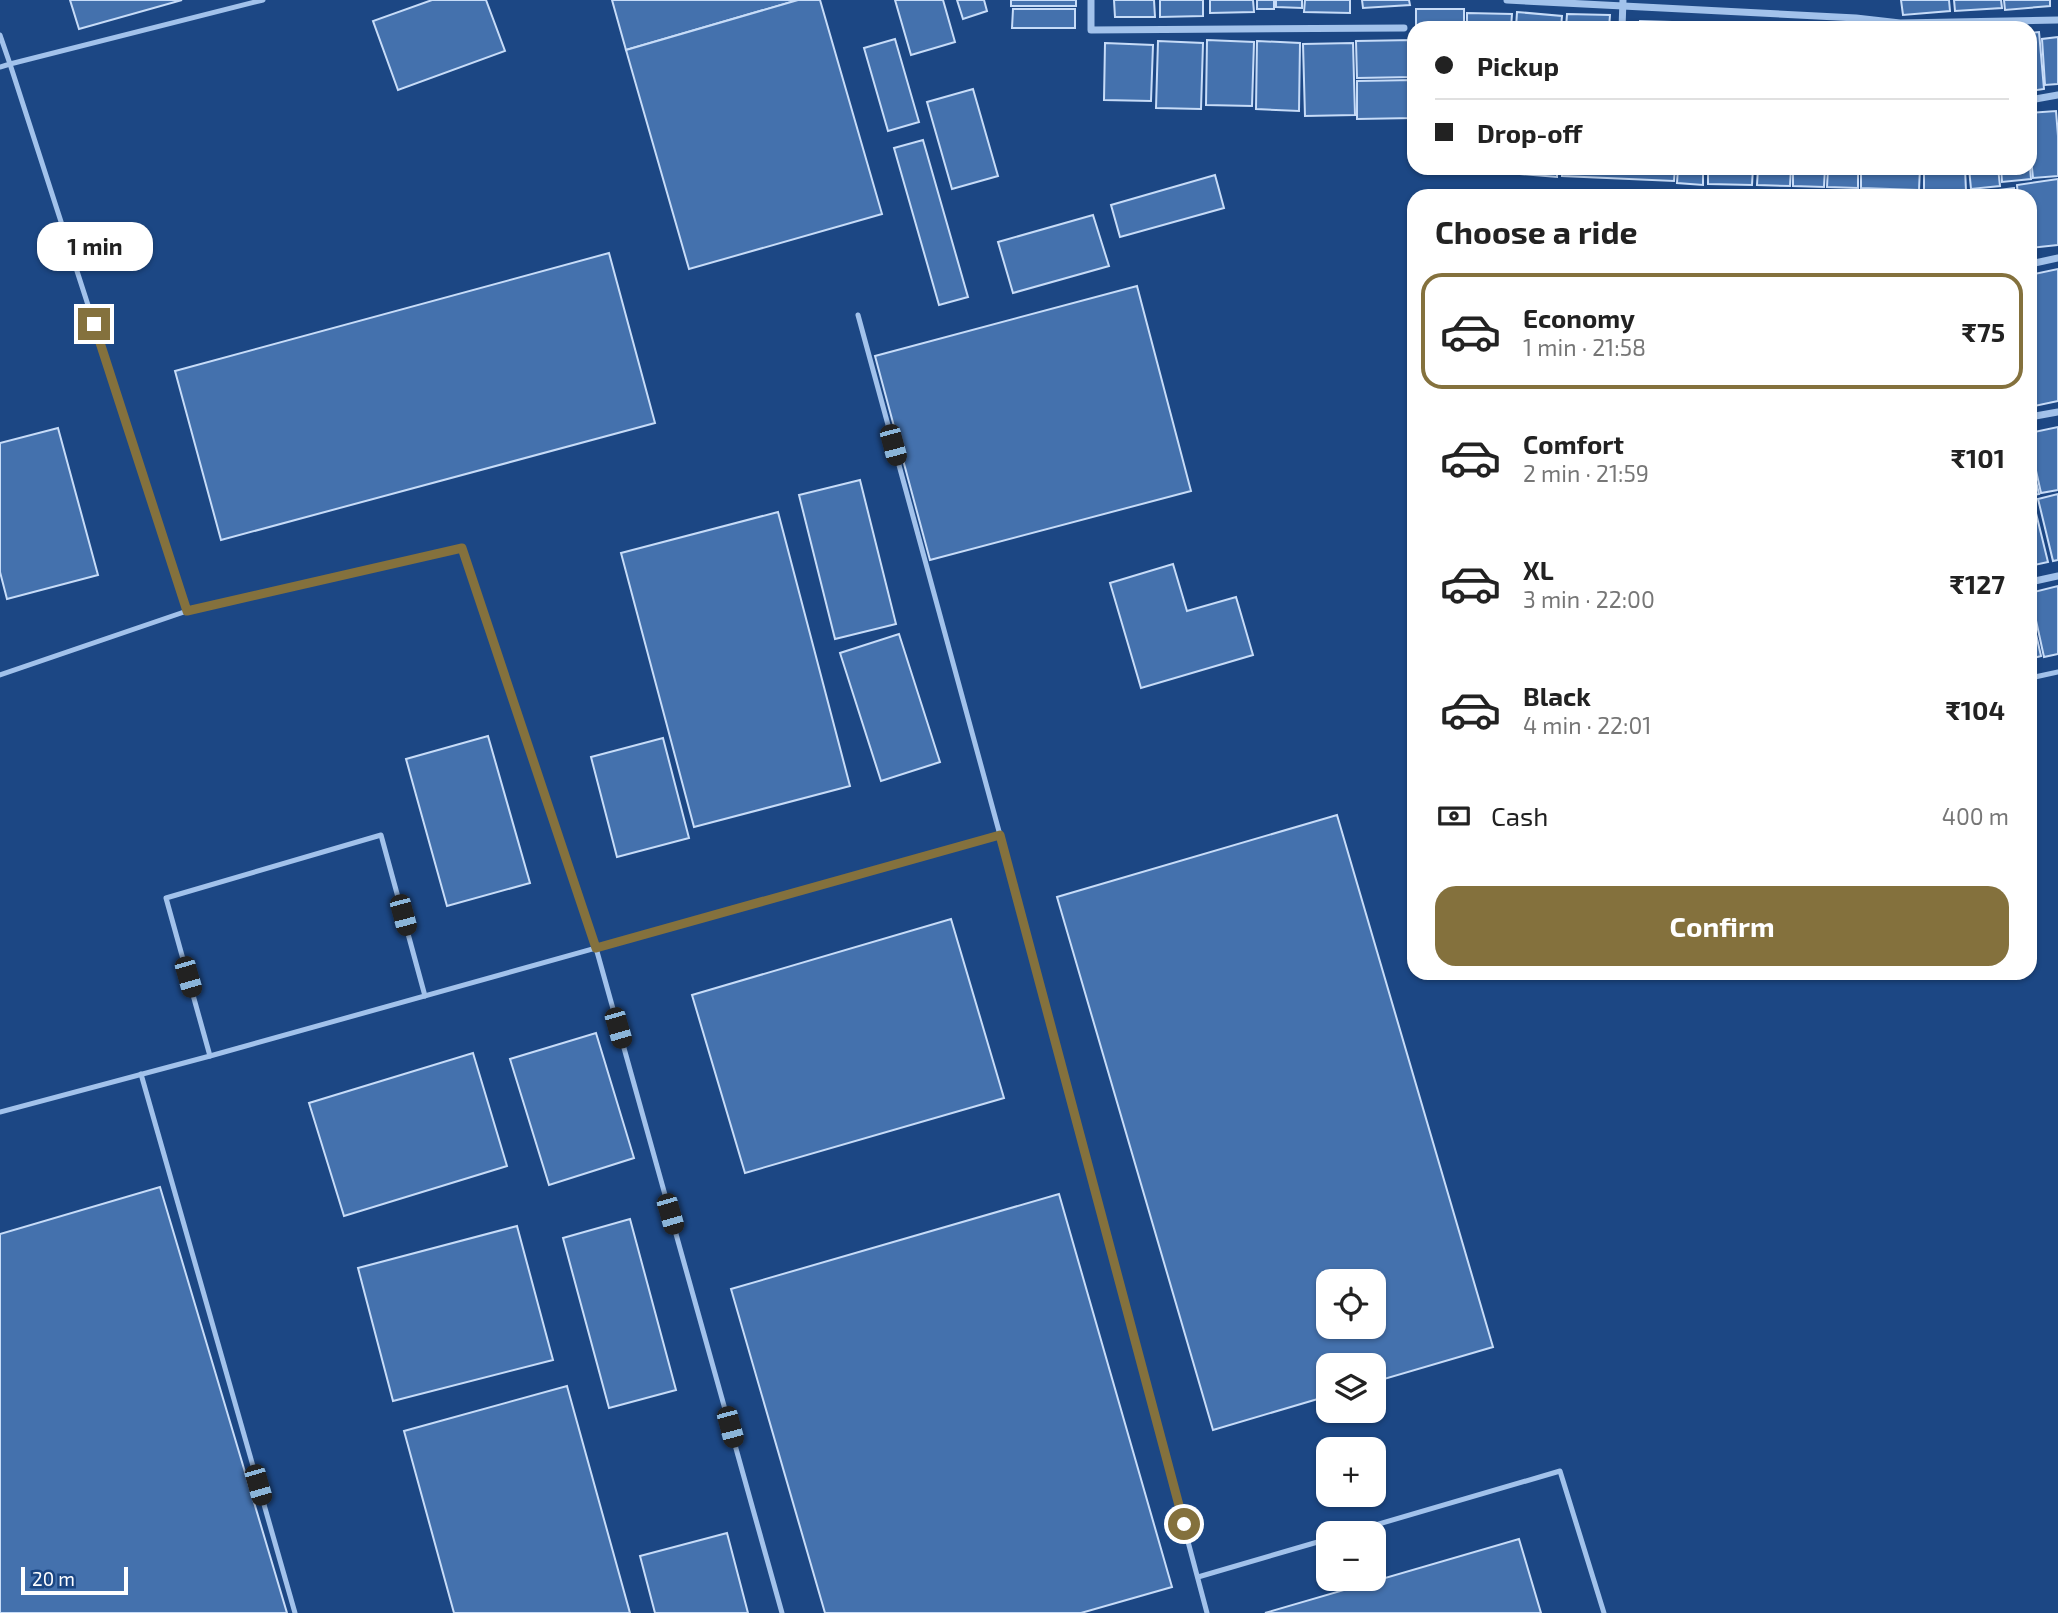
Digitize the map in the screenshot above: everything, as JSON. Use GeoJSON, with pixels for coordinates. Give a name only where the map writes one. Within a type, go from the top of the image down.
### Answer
{"type":"FeatureCollection","features":[{"type":"Feature","properties":{"kind":"street"},"geometry":{"type":"LineString","coordinates":[[1091,0],[1091,30],[1404,28]]}},
{"type":"Feature","properties":{"kind":"street"},"geometry":{"type":"LineString","coordinates":[[1507,0],[1623,3],[1882,21]]}},
{"type":"Feature","properties":{"kind":"street"},"geometry":{"type":"LineString","coordinates":[[1622,21],[1623,3]]}},
{"type":"Feature","properties":{"kind":"street"},"geometry":{"type":"LineString","coordinates":[[2005,21],[2058,20]]}},
{"type":"Feature","properties":{"kind":"street"},"geometry":{"type":"LineString","coordinates":[[2037,99],[2058,95]]}},
{"type":"Feature","properties":{"kind":"street"},"geometry":{"type":"LineString","coordinates":[[2037,262],[2058,258]]}},
{"type":"Feature","properties":{"kind":"street"},"geometry":{"type":"LineString","coordinates":[[2037,416],[2058,412]]}},
{"type":"Feature","properties":{"kind":"street"},"geometry":{"type":"LineString","coordinates":[[2037,580],[2058,576]]}},
{"type":"Feature","properties":{"kind":"lane"},"geometry":{"type":"LineString","coordinates":[[0,67],[263,0]]}},
{"type":"Feature","properties":{"kind":"lane"},"geometry":{"type":"LineString","coordinates":[[0,34],[187,611]]}},
{"type":"Feature","properties":{"kind":"lane"},"geometry":{"type":"LineString","coordinates":[[858,315],[1000,835],[1207,1613]]}},
{"type":"Feature","properties":{"kind":"lane"},"geometry":{"type":"LineString","coordinates":[[0,675],[187,611],[462,548],[596,948],[782,1613]]}},
{"type":"Feature","properties":{"kind":"lane"},"geometry":{"type":"LineString","coordinates":[[2037,676],[2058,672]]}},
{"type":"Feature","properties":{"kind":"lane"},"geometry":{"type":"LineString","coordinates":[[210,1056],[166,898],[381,835],[425,996]]}},
{"type":"Feature","properties":{"kind":"lane"},"geometry":{"type":"LineString","coordinates":[[0,1112],[1000,835]]}},
{"type":"Feature","properties":{"kind":"lane"},"geometry":{"type":"LineString","coordinates":[[141,1074],[295,1613]]}},
{"type":"Feature","properties":{"kind":"lane"},"geometry":{"type":"LineString","coordinates":[[1386,1522],[1560,1471],[1604,1613]]}},
{"type":"Feature","properties":{"kind":"lane"},"geometry":{"type":"LineString","coordinates":[[1198,1577],[1316,1543]]}},
{"type":"Feature","properties":{"kind":"building"},"geometry":{"type":"Polygon","coordinates":[[[70,0],[182,0],[79,29],[70,0]]]}},
{"type":"Feature","properties":{"kind":"building"},"geometry":{"type":"Polygon","coordinates":[[[432,0],[486,0],[505,51],[398,90],[373,21],[432,0]]]}},
{"type":"Feature","properties":{"kind":"building"},"geometry":{"type":"Polygon","coordinates":[[[612,0],[798,0],[626,50],[612,0]]]}},
{"type":"Feature","properties":{"kind":"building"},"geometry":{"type":"Polygon","coordinates":[[[798,0],[820,0],[882,214],[689,269],[626,50],[798,0]]]}},
{"type":"Feature","properties":{"kind":"building"},"geometry":{"type":"Polygon","coordinates":[[[895,0],[943,0],[955,42],[911,55],[895,0]]]}},
{"type":"Feature","properties":{"kind":"building"},"geometry":{"type":"Polygon","coordinates":[[[957,0],[984,0],[987,11],[963,19],[957,0]]]}},
{"type":"Feature","properties":{"kind":"building"},"geometry":{"type":"Polygon","coordinates":[[[1011,0],[1076,0],[1076,6],[1011,6],[1011,0]]]}},
{"type":"Feature","properties":{"kind":"building"},"geometry":{"type":"Polygon","coordinates":[[[1114,0],[1154,0],[1155,17],[1115,17],[1114,0]]]}},
{"type":"Feature","properties":{"kind":"building"},"geometry":{"type":"Polygon","coordinates":[[[1160,0],[1203,0],[1203,16],[1160,17],[1160,0]]]}},
{"type":"Feature","properties":{"kind":"building"},"geometry":{"type":"Polygon","coordinates":[[[1210,0],[1253,0],[1254,12],[1210,13],[1210,0]]]}},
{"type":"Feature","properties":{"kind":"building"},"geometry":{"type":"Polygon","coordinates":[[[1257,0],[1274,0],[1274,9],[1257,9],[1257,0]]]}},
{"type":"Feature","properties":{"kind":"building"},"geometry":{"type":"Polygon","coordinates":[[[1276,0],[1302,0],[1302,8],[1276,7],[1276,0]]]}},
{"type":"Feature","properties":{"kind":"building"},"geometry":{"type":"Polygon","coordinates":[[[1305,0],[1350,0],[1350,13],[1304,12],[1305,0]]]}},
{"type":"Feature","properties":{"kind":"building"},"geometry":{"type":"Polygon","coordinates":[[[1362,0],[1409,0],[1410,5],[1363,8],[1362,0]]]}},
{"type":"Feature","properties":{"kind":"building"},"geometry":{"type":"Polygon","coordinates":[[[1901,0],[1949,0],[1950,11],[1903,15],[1901,0]]]}},
{"type":"Feature","properties":{"kind":"building"},"geometry":{"type":"Polygon","coordinates":[[[1954,0],[2001,0],[2002,8],[1955,11],[1954,0]]]}},
{"type":"Feature","properties":{"kind":"building"},"geometry":{"type":"Polygon","coordinates":[[[2004,0],[2050,0],[2050,6],[2005,10],[2004,0]]]}},
{"type":"Feature","properties":{"kind":"building"},"geometry":{"type":"Polygon","coordinates":[[[1013,9],[1075,9],[1075,28],[1012,28],[1013,9]]]}},
{"type":"Feature","properties":{"kind":"building"},"geometry":{"type":"Polygon","coordinates":[[[1416,9],[1464,9],[1464,21],[1416,21],[1416,9]]]}},
{"type":"Feature","properties":{"kind":"building"},"geometry":{"type":"Polygon","coordinates":[[[1517,12],[1562,16],[1562,21],[1516,21],[1517,12]]]}},
{"type":"Feature","properties":{"kind":"building"},"geometry":{"type":"Polygon","coordinates":[[[1467,13],[1512,14],[1512,21],[1467,21],[1467,13]]]}},
{"type":"Feature","properties":{"kind":"building"},"geometry":{"type":"Polygon","coordinates":[[[1567,14],[1610,15],[1610,21],[1566,21],[1567,14]]]}},
{"type":"Feature","properties":{"kind":"building"},"geometry":{"type":"Polygon","coordinates":[[[2037,32],[2044,89],[2037,90],[2037,32]]]}},
{"type":"Feature","properties":{"kind":"building"},"geometry":{"type":"Polygon","coordinates":[[[2058,37],[2058,84],[2045,85],[2042,39],[2058,37]]]}},
{"type":"Feature","properties":{"kind":"building"},"geometry":{"type":"Polygon","coordinates":[[[895,39],[919,122],[888,131],[864,48],[895,39]]]}},
{"type":"Feature","properties":{"kind":"building"},"geometry":{"type":"Polygon","coordinates":[[[1207,40],[1254,42],[1252,106],[1206,105],[1207,40]]]}},
{"type":"Feature","properties":{"kind":"building"},"geometry":{"type":"Polygon","coordinates":[[[1407,40],[1407,77],[1357,78],[1356,41],[1407,40]]]}},
{"type":"Feature","properties":{"kind":"building"},"geometry":{"type":"Polygon","coordinates":[[[1158,41],[1203,43],[1201,109],[1156,108],[1158,41]]]}},
{"type":"Feature","properties":{"kind":"building"},"geometry":{"type":"Polygon","coordinates":[[[1257,41],[1300,43],[1299,111],[1256,109],[1257,41]]]}},
{"type":"Feature","properties":{"kind":"building"},"geometry":{"type":"Polygon","coordinates":[[[1105,43],[1153,45],[1151,101],[1104,100],[1105,43]]]}},
{"type":"Feature","properties":{"kind":"building"},"geometry":{"type":"Polygon","coordinates":[[[1353,43],[1355,115],[1305,116],[1303,44],[1353,43]]]}},
{"type":"Feature","properties":{"kind":"building"},"geometry":{"type":"Polygon","coordinates":[[[1407,80],[1407,118],[1357,119],[1357,81],[1407,80]]]}},
{"type":"Feature","properties":{"kind":"building"},"geometry":{"type":"Polygon","coordinates":[[[973,89],[998,176],[952,189],[927,102],[973,89]]]}},
{"type":"Feature","properties":{"kind":"building"},"geometry":{"type":"Polygon","coordinates":[[[2056,111],[2058,176],[2033,178],[2033,175],[2037,175],[2037,112],[2056,111]]]}},
{"type":"Feature","properties":{"kind":"building"},"geometry":{"type":"Polygon","coordinates":[[[923,140],[968,297],[939,305],[894,148],[923,140]]]}},
{"type":"Feature","properties":{"kind":"building"},"geometry":{"type":"Polygon","coordinates":[[[1215,175],[1224,208],[1120,237],[1111,205],[1215,175]]]}},
{"type":"Feature","properties":{"kind":"building"},"geometry":{"type":"Polygon","coordinates":[[[1562,175],[1674,175],[1674,181],[1562,175]]]}},
{"type":"Feature","properties":{"kind":"building"},"geometry":{"type":"Polygon","coordinates":[[[1678,175],[1703,175],[1703,185],[1677,183],[1678,175]]]}},
{"type":"Feature","properties":{"kind":"building"},"geometry":{"type":"Polygon","coordinates":[[[1708,175],[1753,175],[1752,185],[1708,184],[1708,175]]]}},
{"type":"Feature","properties":{"kind":"building"},"geometry":{"type":"Polygon","coordinates":[[[1758,175],[1791,175],[1790,186],[1757,185],[1758,175]]]}},
{"type":"Feature","properties":{"kind":"building"},"geometry":{"type":"Polygon","coordinates":[[[1793,175],[1825,175],[1824,187],[1793,186],[1793,175]]]}},
{"type":"Feature","properties":{"kind":"building"},"geometry":{"type":"Polygon","coordinates":[[[1828,175],[1858,175],[1858,188],[1827,187],[1828,175]]]}},
{"type":"Feature","properties":{"kind":"building"},"geometry":{"type":"Polygon","coordinates":[[[1861,175],[1920,175],[1919,189],[1861,188],[1861,175]]]}},
{"type":"Feature","properties":{"kind":"building"},"geometry":{"type":"Polygon","coordinates":[[[1924,175],[1965,175],[1966,189],[1924,189],[1924,175]]]}},
{"type":"Feature","properties":{"kind":"building"},"geometry":{"type":"Polygon","coordinates":[[[1970,175],[1999,175],[2000,186],[1971,189],[1970,175]]]}},
{"type":"Feature","properties":{"kind":"building"},"geometry":{"type":"Polygon","coordinates":[[[2002,175],[2031,175],[2031,179],[2002,182],[2002,175]]]}},
{"type":"Feature","properties":{"kind":"building"},"geometry":{"type":"Polygon","coordinates":[[[2058,179],[2058,245],[2037,247],[2037,189],[2017,189],[2017,185],[2058,179]]]}},
{"type":"Feature","properties":{"kind":"building"},"geometry":{"type":"Polygon","coordinates":[[[1093,215],[1109,266],[1013,293],[998,242],[1093,215]]]}},
{"type":"Feature","properties":{"kind":"building"},"geometry":{"type":"Polygon","coordinates":[[[609,253],[655,423],[221,540],[175,371],[609,253]]]}},
{"type":"Feature","properties":{"kind":"building"},"geometry":{"type":"Polygon","coordinates":[[[2058,269],[2058,401],[2037,406],[2037,274],[2058,269]]]}},
{"type":"Feature","properties":{"kind":"building"},"geometry":{"type":"Polygon","coordinates":[[[1137,286],[1191,491],[930,560],[875,356],[1137,286]]]}},
{"type":"Feature","properties":{"kind":"building"},"geometry":{"type":"Polygon","coordinates":[[[2058,427],[2058,490],[2041,493],[2037,475],[2037,432],[2058,427]]]}},
{"type":"Feature","properties":{"kind":"building"},"geometry":{"type":"Polygon","coordinates":[[[58,428],[98,575],[7,599],[0,572],[0,443],[58,428]]]}},
{"type":"Feature","properties":{"kind":"building"},"geometry":{"type":"Polygon","coordinates":[[[860,480],[896,624],[835,639],[799,495],[860,480]]]}},
{"type":"Feature","properties":{"kind":"building"},"geometry":{"type":"Polygon","coordinates":[[[2058,494],[2058,560],[2053,561],[2038,499],[2058,494]]]}},
{"type":"Feature","properties":{"kind":"building"},"geometry":{"type":"Polygon","coordinates":[[[778,512],[850,786],[694,827],[621,553],[778,512]]]}},
{"type":"Feature","properties":{"kind":"building"},"geometry":{"type":"Polygon","coordinates":[[[2037,517],[2048,562],[2037,564],[2037,517]]]}},
{"type":"Feature","properties":{"kind":"building"},"geometry":{"type":"Polygon","coordinates":[[[1173,564],[1187,611],[1236,597],[1253,655],[1141,688],[1110,583],[1173,564]]]}},
{"type":"Feature","properties":{"kind":"building"},"geometry":{"type":"Polygon","coordinates":[[[2058,586],[2058,654],[2044,657],[2037,625],[2037,591],[2058,586]]]}},
{"type":"Feature","properties":{"kind":"building"},"geometry":{"type":"Polygon","coordinates":[[[899,634],[940,762],[881,781],[840,653],[899,634]]]}},
{"type":"Feature","properties":{"kind":"building"},"geometry":{"type":"Polygon","coordinates":[[[2037,639],[2041,656],[2037,657],[2037,639]]]}},
{"type":"Feature","properties":{"kind":"building"},"geometry":{"type":"Polygon","coordinates":[[[488,736],[530,883],[447,906],[406,759],[488,736]]]}},
{"type":"Feature","properties":{"kind":"building"},"geometry":{"type":"Polygon","coordinates":[[[663,738],[689,838],[617,857],[591,757],[663,738]]]}},
{"type":"Feature","properties":{"kind":"building"},"geometry":{"type":"Polygon","coordinates":[[[1337,815],[1493,1347],[1386,1378],[1386,1353],[1316,1353],[1316,1400],[1213,1430],[1057,897],[1337,815]]]}},
{"type":"Feature","properties":{"kind":"building"},"geometry":{"type":"Polygon","coordinates":[[[951,919],[1004,1098],[745,1173],[692,995],[951,919]]]}},
{"type":"Feature","properties":{"kind":"building"},"geometry":{"type":"Polygon","coordinates":[[[596,1033],[634,1158],[549,1185],[510,1059],[596,1033]]]}},
{"type":"Feature","properties":{"kind":"building"},"geometry":{"type":"Polygon","coordinates":[[[473,1053],[507,1166],[344,1216],[309,1103],[473,1053]]]}},
{"type":"Feature","properties":{"kind":"building"},"geometry":{"type":"Polygon","coordinates":[[[160,1187],[287,1613],[0,1613],[0,1234],[160,1187]]]}},
{"type":"Feature","properties":{"kind":"building"},"geometry":{"type":"Polygon","coordinates":[[[1059,1194],[1172,1587],[1081,1613],[825,1613],[731,1289],[1059,1194]]]}},
{"type":"Feature","properties":{"kind":"building"},"geometry":{"type":"Polygon","coordinates":[[[630,1219],[676,1390],[609,1408],[563,1238],[630,1219]]]}},
{"type":"Feature","properties":{"kind":"building"},"geometry":{"type":"Polygon","coordinates":[[[517,1226],[553,1360],[393,1401],[358,1268],[517,1226]]]}},
{"type":"Feature","properties":{"kind":"building"},"geometry":{"type":"Polygon","coordinates":[[[567,1386],[630,1613],[454,1613],[404,1431],[567,1386]]]}},
{"type":"Feature","properties":{"kind":"building"},"geometry":{"type":"Polygon","coordinates":[[[727,1533],[748,1613],[655,1613],[640,1556],[727,1533]]]}},
{"type":"Feature","properties":{"kind":"building"},"geometry":{"type":"Polygon","coordinates":[[[1519,1539],[1541,1613],[1265,1613],[1341,1591],[1386,1591],[1386,1578],[1519,1539]]]}},
{"type":"Feature","properties":{"kind":"route"},"geometry":{"type":"LineString","coordinates":[[94,324],[187,611],[462,548],[596,948],[1000,835],[1184,1524]]}}]}
